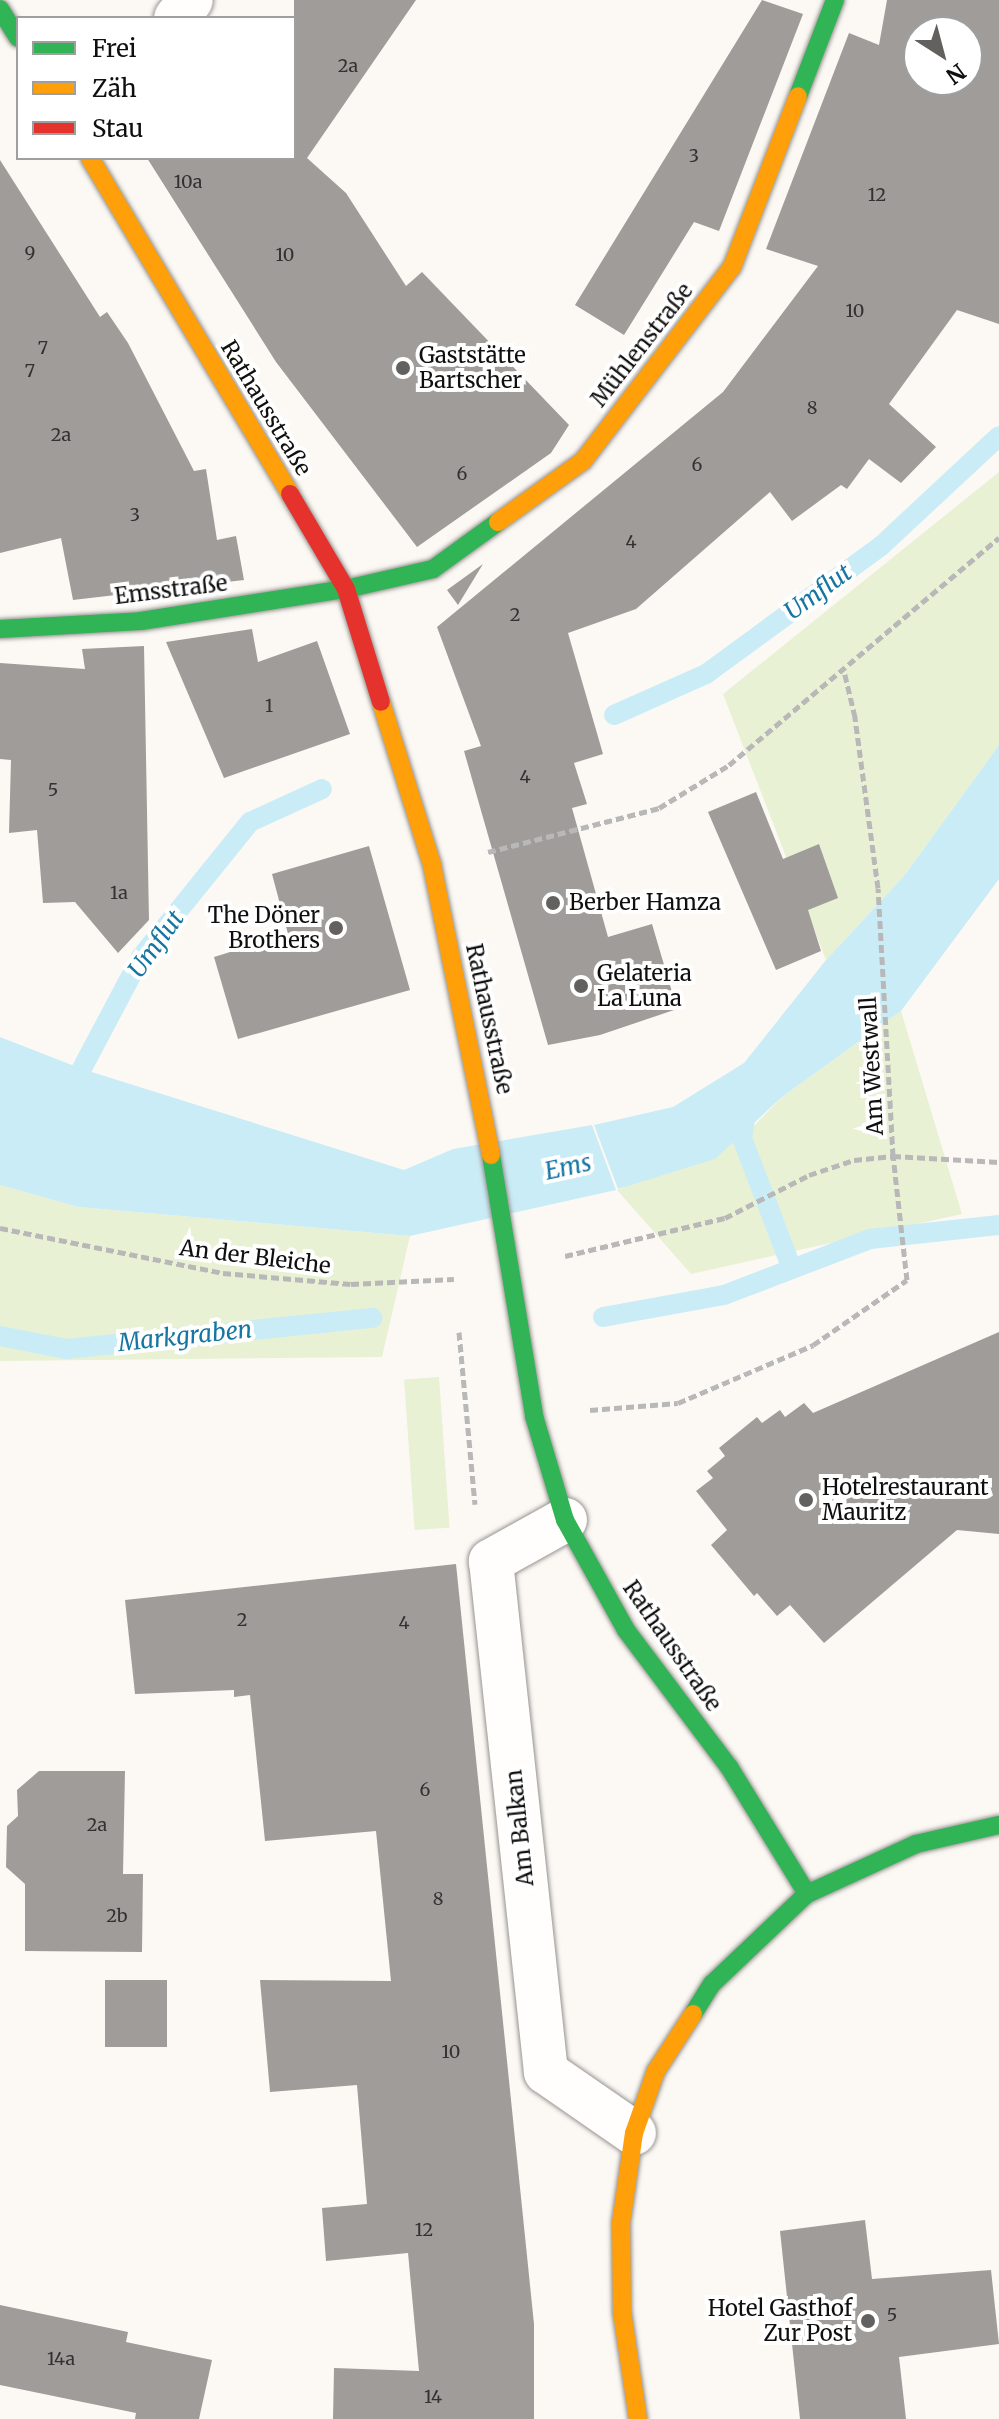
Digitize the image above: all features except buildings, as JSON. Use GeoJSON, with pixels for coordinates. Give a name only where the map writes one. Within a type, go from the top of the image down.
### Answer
{"type":"FeatureCollection","features":[{"type":"Feature","properties":{"kind":"street"},"geometry":{"type":"LineString","coordinates":[[178,16],[191,0]]}},
{"type":"Feature","properties":{"kind":"street","name":"Mühlenstraße"},"geometry":{"type":"LineString","coordinates":[[346,589],[433,569],[583,461],[732,267],[835,0]]}},
{"type":"Feature","properties":{"kind":"street"},"geometry":{"type":"LineString","coordinates":[[0,9],[16,35]]}},
{"type":"Feature","properties":{"kind":"street","name":"Rathausstraße"},"geometry":{"type":"LineString","coordinates":[[91,160],[346,589],[432,865],[481,1096],[534,1416],[565,1520],[626,1630],[729,1767],[807,1894]]}},
{"type":"Feature","properties":{"kind":"street","name":"Emsstraße"},"geometry":{"type":"LineString","coordinates":[[0,629],[141,621],[346,589]]}},
{"type":"Feature","properties":{"kind":"street"},"geometry":{"type":"LineString","coordinates":[[491,1561],[565,1520]]}},
{"type":"Feature","properties":{"kind":"street","name":"Am Balkan"},"geometry":{"type":"LineString","coordinates":[[491,1561],[546,2072],[634,2133]]}},
{"type":"Feature","properties":{"kind":"street"},"geometry":{"type":"LineString","coordinates":[[638,2419],[622,2283],[621,2223],[634,2133],[656,2071],[712,1984],[807,1894],[916,1844],[999,1825]]}},
{"type":"Feature","properties":{"kind":"path"},"geometry":{"type":"LineString","coordinates":[[432,865],[659,808],[729,765],[999,538]]}},
{"type":"Feature","properties":{"kind":"path","name":"Am Westwall"},"geometry":{"type":"LineString","coordinates":[[509,1270],[725,1218],[809,1175],[854,1160],[893,1156],[878,888],[855,717],[844,671]]}},
{"type":"Feature","properties":{"kind":"path"},"geometry":{"type":"LineString","coordinates":[[534,1416],[678,1403],[813,1345],[907,1280],[893,1156],[999,1162]]}},
{"type":"Feature","properties":{"kind":"path","name":"An der Bleiche"},"geometry":{"type":"LineString","coordinates":[[0,1228],[223,1273],[351,1284],[455,1279],[509,1270]]}},
{"type":"Feature","properties":{"kind":"path"},"geometry":{"type":"LineString","coordinates":[[455,1279],[456,1294]]}},
{"type":"Feature","properties":{"kind":"path"},"geometry":{"type":"LineString","coordinates":[[458,1324],[471,1490],[491,1561]]}},
{"type":"Feature","properties":{"kind":"green space"},"geometry":{"type":"Polygon","coordinates":[[[999,472],[999,745],[904,876],[826,960],[723,694],[999,472]]]}},
{"type":"Feature","properties":{"kind":"green space"},"geometry":{"type":"Polygon","coordinates":[[[901,1011],[962,1214],[691,1274],[617,1190],[742,1138],[782,1097],[901,1011]]]}},
{"type":"Feature","properties":{"kind":"green space"},"geometry":{"type":"Polygon","coordinates":[[[0,1185],[78,1207],[410,1236],[382,1357],[0,1361],[0,1185]]]}},
{"type":"Feature","properties":{"kind":"green space"},"geometry":{"type":"Polygon","coordinates":[[[439,1377],[450,1528],[415,1530],[404,1379],[439,1377]]]}},
{"type":"Feature","properties":{"kind":"water"},"geometry":{"type":"Polygon","coordinates":[[[999,745],[999,879],[901,1011],[782,1097],[715,1159],[618,1189],[594,1125],[673,1107],[744,1063],[826,960],[904,876],[999,745]]]}},
{"type":"Feature","properties":{"kind":"water","name":"Ems"},"geometry":{"type":"Polygon","coordinates":[[[0,1037],[82,1069],[404,1170],[453,1149],[592,1125],[616,1190],[410,1236],[78,1207],[0,1185],[0,1037]]]}},
{"type":"Feature","properties":{"kind":"waterway","name":"Umflut"},"geometry":{"type":"LineString","coordinates":[[614,715],[706,674],[881,546],[999,436]]}},
{"type":"Feature","properties":{"kind":"waterway","name":"Umflut"},"geometry":{"type":"LineString","coordinates":[[69,1093],[141,957],[250,822],[322,789]]}},
{"type":"Feature","properties":{"kind":"waterway","name":"Markgraben"},"geometry":{"type":"LineString","coordinates":[[603,1317],[724,1295],[792,1269],[742,1138],[746,1114]]}},
{"type":"Feature","properties":{"kind":"waterway","name":"Markgraben"},"geometry":{"type":"LineString","coordinates":[[792,1269],[870,1239],[999,1225]]}},
{"type":"Feature","properties":{"kind":"waterway","name":"Markgraben"},"geometry":{"type":"LineString","coordinates":[[0,1336],[66,1349],[372,1318]]}},
{"type":"Feature","properties":{"kind":"traffic: fast"},"geometry":{"type":"LineString","coordinates":[[798,96],[835,0]]}},
{"type":"Feature","properties":{"kind":"traffic: fast"},"geometry":{"type":"LineString","coordinates":[[0,9],[16,35]]}},
{"type":"Feature","properties":{"kind":"traffic: fast"},"geometry":{"type":"LineString","coordinates":[[0,629],[141,621],[346,589],[433,569],[498,522]]}},
{"type":"Feature","properties":{"kind":"traffic: fast"},"geometry":{"type":"LineString","coordinates":[[491,1155],[534,1416],[565,1520],[626,1630],[729,1767],[807,1894]]}},
{"type":"Feature","properties":{"kind":"traffic: fast"},"geometry":{"type":"LineString","coordinates":[[693,2014],[712,1984],[807,1894],[916,1844],[999,1825]]}},
{"type":"Feature","properties":{"kind":"traffic: slow"},"geometry":{"type":"LineString","coordinates":[[498,522],[583,461],[732,267],[798,96]]}},
{"type":"Feature","properties":{"kind":"traffic: slow"},"geometry":{"type":"LineString","coordinates":[[91,160],[290,494]]}},
{"type":"Feature","properties":{"kind":"traffic: slow"},"geometry":{"type":"LineString","coordinates":[[381,702],[432,865],[491,1155]]}},
{"type":"Feature","properties":{"kind":"traffic: slow"},"geometry":{"type":"LineString","coordinates":[[638,2419],[622,2312],[621,2223],[634,2133],[656,2071],[693,2014]]}},
{"type":"Feature","properties":{"kind":"traffic: jam"},"geometry":{"type":"LineString","coordinates":[[290,494],[346,589],[381,702]]}},
{"type":"Feature","properties":{"kind":"place","name":"Gaststätte Bartscher"},"geometry":{"type":"Point","coordinates":[403,368]}},
{"type":"Feature","properties":{"kind":"place","name":"Berber Hamza"},"geometry":{"type":"Point","coordinates":[553,903]}},
{"type":"Feature","properties":{"kind":"place","name":"The Döner Brothers"},"geometry":{"type":"Point","coordinates":[336,928]}},
{"type":"Feature","properties":{"kind":"place","name":"Gelateria La Luna"},"geometry":{"type":"Point","coordinates":[581,986]}},
{"type":"Feature","properties":{"kind":"place","name":"Hotelrestaurant Mauritz"},"geometry":{"type":"Point","coordinates":[806,1500]}},
{"type":"Feature","properties":{"kind":"place","name":"Hotel Gasthof Zur Post"},"geometry":{"type":"Point","coordinates":[868,2321]}}]}
